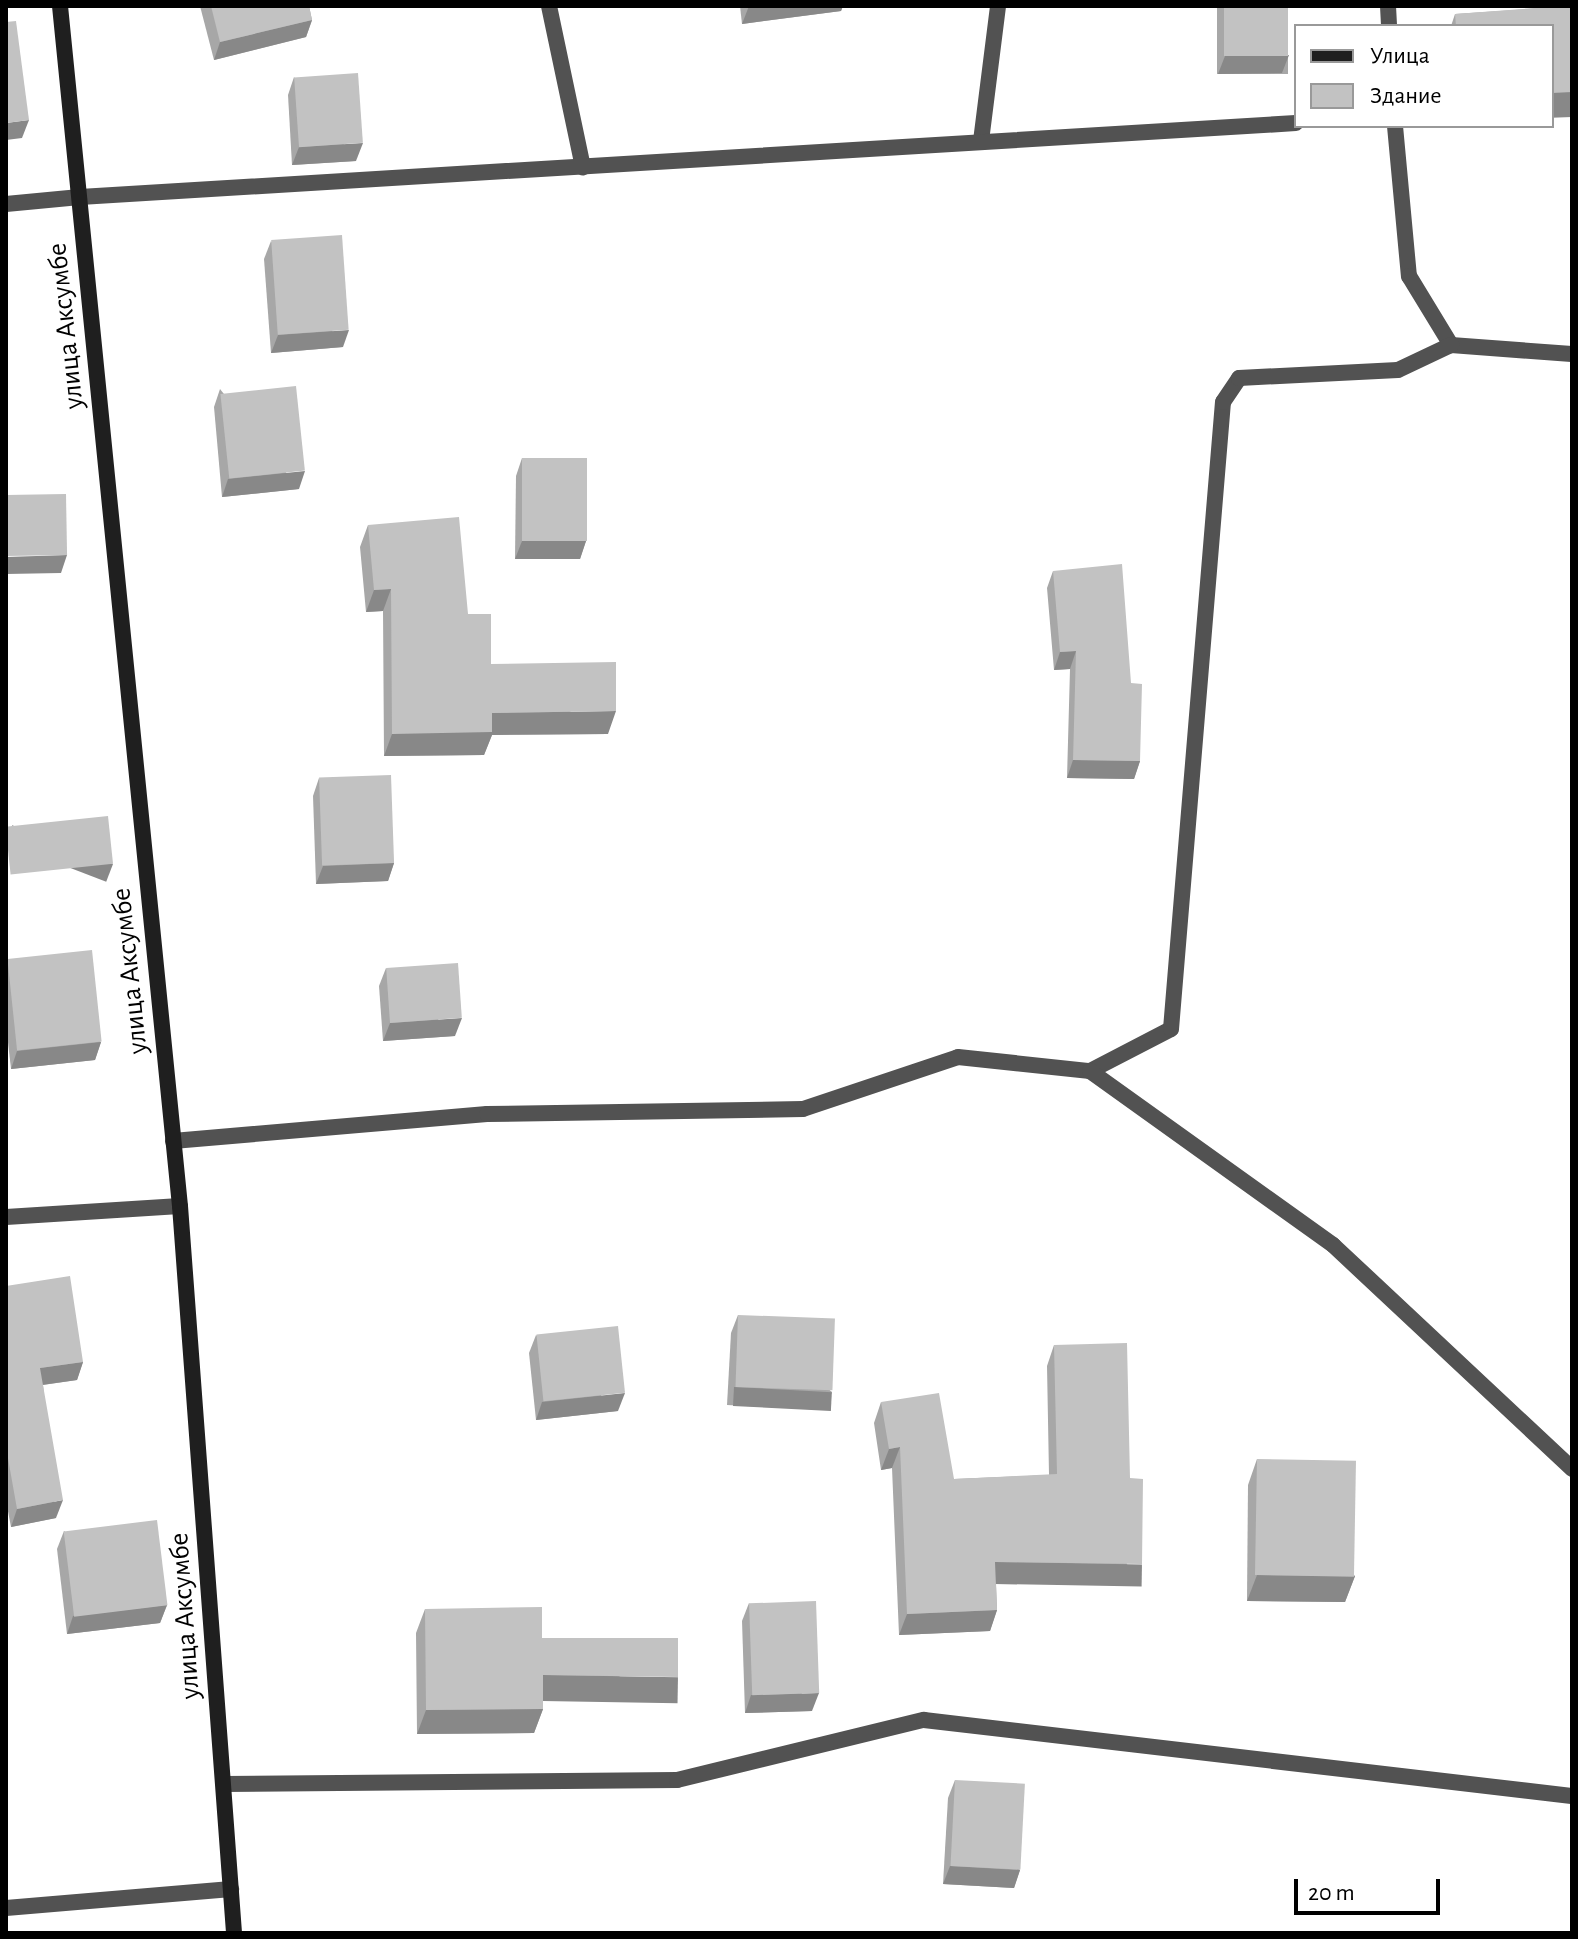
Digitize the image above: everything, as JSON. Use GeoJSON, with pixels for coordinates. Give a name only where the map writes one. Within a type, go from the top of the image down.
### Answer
{"type":"FeatureCollection","features":[{"type":"Feature","properties":{"kind":"main road","name":"улица Аксумбе"},"geometry":{"type":"LineString","coordinates":[[60,6],[180,1206],[234,1933]]}},
{"type":"Feature","properties":{"kind":"street"},"geometry":{"type":"LineString","coordinates":[[549,6],[583,167]]}},
{"type":"Feature","properties":{"kind":"street"},"geometry":{"type":"LineString","coordinates":[[981,141],[998,6]]}},
{"type":"Feature","properties":{"kind":"street"},"geometry":{"type":"LineString","coordinates":[[6,204],[1294,123]]}},
{"type":"Feature","properties":{"kind":"street"},"geometry":{"type":"LineString","coordinates":[[1395,128],[1409,276],[1451,345]]}},
{"type":"Feature","properties":{"kind":"street"},"geometry":{"type":"LineString","coordinates":[[1090,1071],[1171,1029],[1223,402],[1239,378],[1398,370],[1451,345],[1572,354]]}},
{"type":"Feature","properties":{"kind":"street"},"geometry":{"type":"LineString","coordinates":[[173,1141],[487,1114],[803,1109],[958,1057],[1090,1071],[1333,1245],[1572,1469]]}},
{"type":"Feature","properties":{"kind":"street"},"geometry":{"type":"LineString","coordinates":[[6,1217],[180,1206]]}},
{"type":"Feature","properties":{"kind":"street"},"geometry":{"type":"LineString","coordinates":[[224,1784],[677,1780],[924,1720],[1572,1796]]}},
{"type":"Feature","properties":{"kind":"street"},"geometry":{"type":"LineString","coordinates":[[6,1908],[231,1889]]}},
{"type":"Feature","properties":{"kind":"building"},"geometry":{"type":"Polygon","coordinates":[[[211,6],[309,6],[312,20],[220,42],[211,6]]]}},
{"type":"Feature","properties":{"kind":"building"},"geometry":{"type":"Polygon","coordinates":[[[1224,6],[1288,6],[1288,56],[1224,56],[1224,6]]]}},
{"type":"Feature","properties":{"kind":"building"},"geometry":{"type":"Polygon","coordinates":[[[1572,6],[1572,92],[1554,93],[1554,24],[1456,24],[1455,14],[1572,6]]]}},
{"type":"Feature","properties":{"kind":"building"},"geometry":{"type":"Polygon","coordinates":[[[16,21],[29,120],[6,123],[6,22],[16,21]]]}},
{"type":"Feature","properties":{"kind":"building"},"geometry":{"type":"Polygon","coordinates":[[[358,73],[363,143],[299,147],[294,77],[358,73]]]}},
{"type":"Feature","properties":{"kind":"building"},"geometry":{"type":"Polygon","coordinates":[[[342,235],[349,330],[278,335],[271,240],[342,235]]]}},
{"type":"Feature","properties":{"kind":"building"},"geometry":{"type":"Polygon","coordinates":[[[296,386],[305,471],[229,478],[220,394],[296,386]]]}},
{"type":"Feature","properties":{"kind":"building"},"geometry":{"type":"Polygon","coordinates":[[[522,458],[587,458],[587,541],[522,541],[522,458]]]}},
{"type":"Feature","properties":{"kind":"building"},"geometry":{"type":"Polygon","coordinates":[[[66,494],[67,555],[7,556],[6,495],[66,494]]]}},
{"type":"Feature","properties":{"kind":"building"},"geometry":{"type":"Polygon","coordinates":[[[459,517],[468,614],[491,614],[491,664],[616,662],[616,711],[492,713],[492,732],[392,734],[391,589],[374,590],[368,525],[459,517]]]}},
{"type":"Feature","properties":{"kind":"building"},"geometry":{"type":"Polygon","coordinates":[[[1122,564],[1131,683],[1142,684],[1140,761],[1073,760],[1076,651],[1060,652],[1053,571],[1122,564]]]}},
{"type":"Feature","properties":{"kind":"building"},"geometry":{"type":"Polygon","coordinates":[[[391,775],[394,863],[322,865],[319,778],[391,775]]]}},
{"type":"Feature","properties":{"kind":"building"},"geometry":{"type":"Polygon","coordinates":[[[108,816],[113,864],[11,875],[6,827],[108,816]]]}},
{"type":"Feature","properties":{"kind":"building"},"geometry":{"type":"Polygon","coordinates":[[[92,950],[102,1041],[17,1050],[7,959],[92,950]]]}},
{"type":"Feature","properties":{"kind":"building"},"geometry":{"type":"Polygon","coordinates":[[[458,963],[462,1018],[390,1023],[386,968],[458,963]]]}},
{"type":"Feature","properties":{"kind":"building"},"geometry":{"type":"Polygon","coordinates":[[[70,1276],[83,1362],[40,1368],[63,1500],[17,1509],[6,1447],[6,1286],[70,1276]]]}},
{"type":"Feature","properties":{"kind":"building"},"geometry":{"type":"Polygon","coordinates":[[[738,1315],[835,1318],[832,1390],[735,1387],[738,1315]]]}},
{"type":"Feature","properties":{"kind":"building"},"geometry":{"type":"Polygon","coordinates":[[[618,1326],[625,1393],[543,1401],[536,1335],[618,1326]]]}},
{"type":"Feature","properties":{"kind":"building"},"geometry":{"type":"Polygon","coordinates":[[[1127,1343],[1130,1478],[1143,1479],[1142,1564],[995,1562],[997,1610],[907,1614],[900,1447],[889,1449],[881,1402],[939,1393],[954,1479],[1057,1474],[1054,1345],[1127,1343]]]}},
{"type":"Feature","properties":{"kind":"building"},"geometry":{"type":"Polygon","coordinates":[[[1257,1459],[1356,1461],[1354,1577],[1255,1575],[1257,1459]]]}},
{"type":"Feature","properties":{"kind":"building"},"geometry":{"type":"Polygon","coordinates":[[[157,1520],[167,1605],[74,1617],[64,1531],[157,1520]]]}},
{"type":"Feature","properties":{"kind":"building"},"geometry":{"type":"Polygon","coordinates":[[[816,1601],[819,1693],[752,1695],[749,1603],[816,1601]]]}},
{"type":"Feature","properties":{"kind":"building"},"geometry":{"type":"Polygon","coordinates":[[[542,1607],[542,1638],[678,1638],[678,1677],[543,1675],[543,1709],[426,1710],[425,1609],[542,1607]]]}},
{"type":"Feature","properties":{"kind":"building"},"geometry":{"type":"Polygon","coordinates":[[[955,1780],[1025,1784],[1020,1870],[950,1866],[955,1780]]]}}]}
